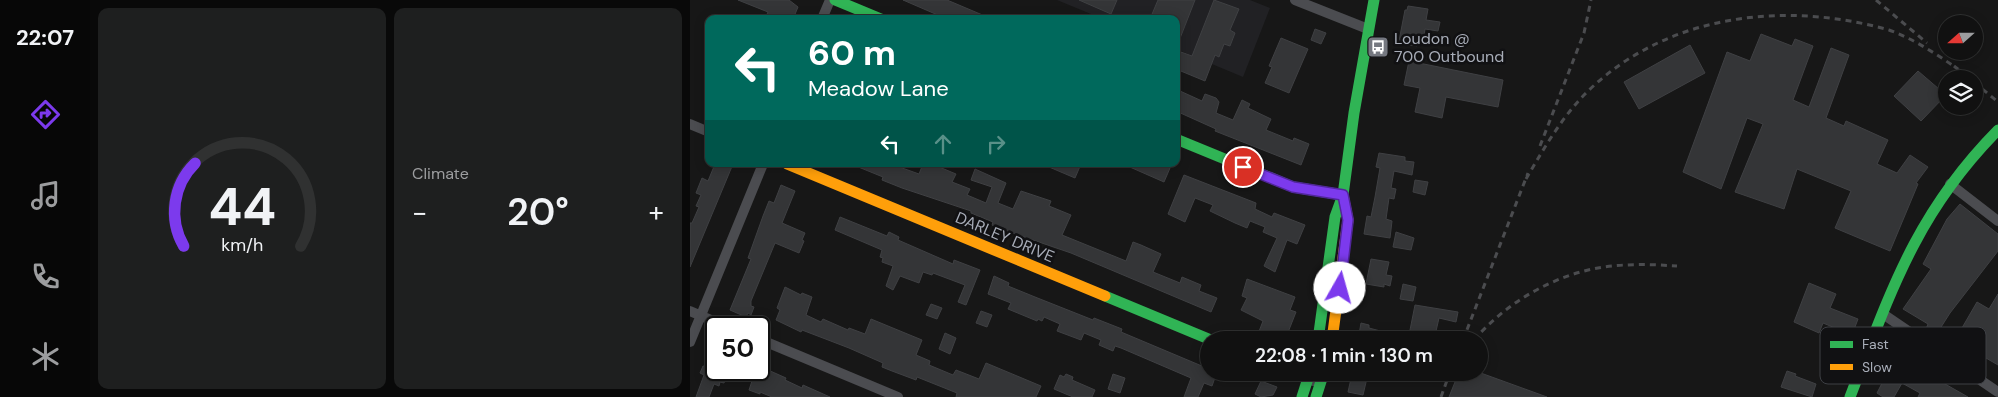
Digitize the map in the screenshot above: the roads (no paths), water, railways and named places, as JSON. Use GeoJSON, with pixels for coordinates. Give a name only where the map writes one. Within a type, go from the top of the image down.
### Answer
{"type":"FeatureCollection","features":[{"type":"Feature","properties":{"kind":"street"},"geometry":{"type":"LineString","coordinates":[[824,15],[830,0]]}},
{"type":"Feature","properties":{"kind":"street"},"geometry":{"type":"LineString","coordinates":[[835,0],[871,15]]}},
{"type":"Feature","properties":{"kind":"street"},"geometry":{"type":"LineString","coordinates":[[1295,0],[1368,29]]}},
{"type":"Feature","properties":{"kind":"street"},"geometry":{"type":"LineString","coordinates":[[1319,331],[1334,217],[1343,195],[1374,0]]}},
{"type":"Feature","properties":{"kind":"street"},"geometry":{"type":"LineString","coordinates":[[690,124],[705,130]]}},
{"type":"Feature","properties":{"kind":"street"},"geometry":{"type":"LineString","coordinates":[[1878,327],[1916,238],[1950,184],[1998,130]]}},
{"type":"Feature","properties":{"kind":"street"},"geometry":{"type":"LineString","coordinates":[[1180,141],[1293,187],[1343,195]]}},
{"type":"Feature","properties":{"kind":"street"},"geometry":{"type":"LineString","coordinates":[[690,342],[762,167]]}},
{"type":"Feature","properties":{"kind":"street","name":"DARLEY DRIVE"},"geometry":{"type":"LineString","coordinates":[[794,167],[1200,335]]}},
{"type":"Feature","properties":{"kind":"street"},"geometry":{"type":"LineString","coordinates":[[1950,184],[1998,222]]}},
{"type":"Feature","properties":{"kind":"street"},"geometry":{"type":"LineString","coordinates":[[1333,331],[1348,220],[1343,195]]}},
{"type":"Feature","properties":{"kind":"street"},"geometry":{"type":"LineString","coordinates":[[690,311],[705,317]]}},
{"type":"Feature","properties":{"kind":"street"},"geometry":{"type":"LineString","coordinates":[[1883,314],[1902,327]]}},
{"type":"Feature","properties":{"kind":"street"},"geometry":{"type":"LineString","coordinates":[[770,344],[898,397]]}},
{"type":"Feature","properties":{"kind":"street"},"geometry":{"type":"LineString","coordinates":[[1302,397],[1307,381]]}},
{"type":"Feature","properties":{"kind":"street"},"geometry":{"type":"LineString","coordinates":[[1316,397],[1321,381]]}},
{"type":"Feature","properties":{"kind":"street"},"geometry":{"type":"LineString","coordinates":[[1850,397],[1855,384]]}},
{"type":"Feature","properties":{"kind":"street"},"geometry":{"type":"LineString","coordinates":[[1986,384],[1998,392]]}},
{"type":"Feature","properties":{"kind":"railway"},"geometry":{"type":"LineString","coordinates":[[1540,146],[1584,33],[1591,0]]}},
{"type":"Feature","properties":{"kind":"railway"},"geometry":{"type":"LineString","coordinates":[[1876,0],[1927,43]]}},
{"type":"Feature","properties":{"kind":"railway"},"geometry":{"type":"LineString","coordinates":[[1526,179],[1567,115],[1584,95],[1616,68],[1651,46],[1688,31],[1727,21],[1767,16],[1808,16],[1849,21],[1889,30],[1925,47],[1958,69]]}},
{"type":"Feature","properties":{"kind":"railway"},"geometry":{"type":"LineString","coordinates":[[1954,66],[1959,70]]}},
{"type":"Feature","properties":{"kind":"railway"},"geometry":{"type":"LineString","coordinates":[[1983,90],[1998,102]]}},
{"type":"Feature","properties":{"kind":"railway"},"geometry":{"type":"LineString","coordinates":[[1467,331],[1528,173]]}},
{"type":"Feature","properties":{"kind":"railway"},"geometry":{"type":"LineString","coordinates":[[1482,331],[1505,310],[1523,298],[1563,278],[1605,267],[1627,265],[1677,266]]}},
{"type":"Feature","properties":{"kind":"railway"},"geometry":{"type":"LineString","coordinates":[[1441,397],[1447,381]]}},
{"type":"Feature","properties":{"kind":"place","name":"Loudon @ 700 Outbound"},"geometry":{"type":"Point","coordinates":[1378,47]}}]}
